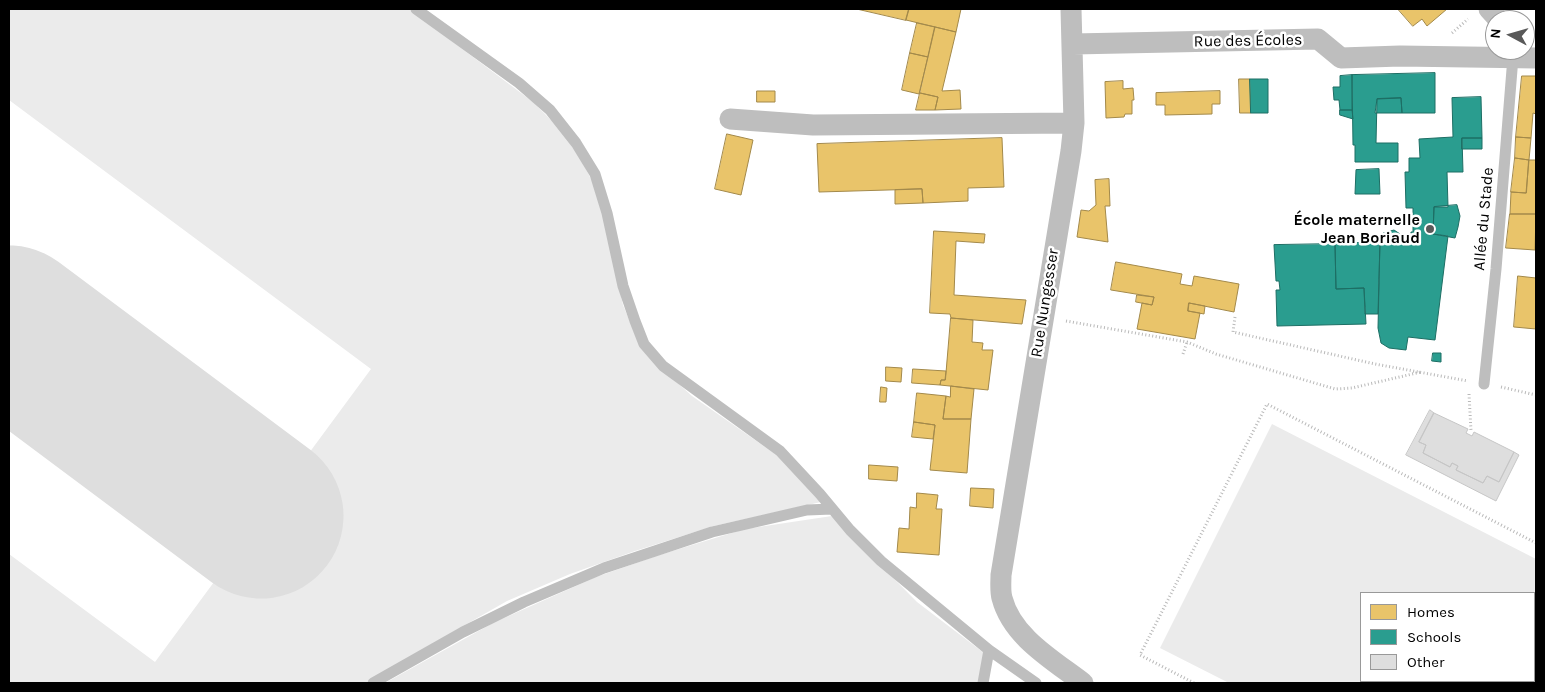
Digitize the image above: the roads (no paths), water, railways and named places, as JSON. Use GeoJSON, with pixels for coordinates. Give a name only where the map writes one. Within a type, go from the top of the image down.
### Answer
{"type":"FeatureCollection","features":[{"type":"Feature","properties":{"kind":"street","name":"Rue Nungesser"},"geometry":{"type":"LineString","coordinates":[[1072,9],[1074,123],[1071,151],[1031,386],[1002,575],[1001,597],[1011,620],[1027,638],[1083,683]]}},
{"type":"Feature","properties":{"kind":"street","name":"Rue des Écoles"},"geometry":{"type":"LineString","coordinates":[[1073,44],[1318,39],[1341,58],[1400,56],[1443,58],[1485,56]]}},
{"type":"Feature","properties":{"kind":"street"},"geometry":{"type":"LineString","coordinates":[[730,119],[812,125],[1074,123]]}},
{"type":"Feature","properties":{"kind":"lane"},"geometry":{"type":"LineString","coordinates":[[416,9],[519,83],[550,110],[576,143],[595,174],[607,213],[623,286],[644,344],[663,366],[780,451],[881,562],[989,650],[1036,683]]}},
{"type":"Feature","properties":{"kind":"lane","name":"Allée du Stade"},"geometry":{"type":"LineString","coordinates":[[1484,384],[1496,269],[1512,60]]}},
{"type":"Feature","properties":{"kind":"lane"},"geometry":{"type":"LineString","coordinates":[[373,683],[463,632],[524,602],[604,568],[712,532],[807,510],[832,509]]}},
{"type":"Feature","properties":{"kind":"lane"},"geometry":{"type":"LineString","coordinates":[[983,683],[989,650]]}},
{"type":"Feature","properties":{"kind":"place","name":"École maternelle Jean Boriaud"},"geometry":{"type":"Point","coordinates":[1430,229]}}]}
